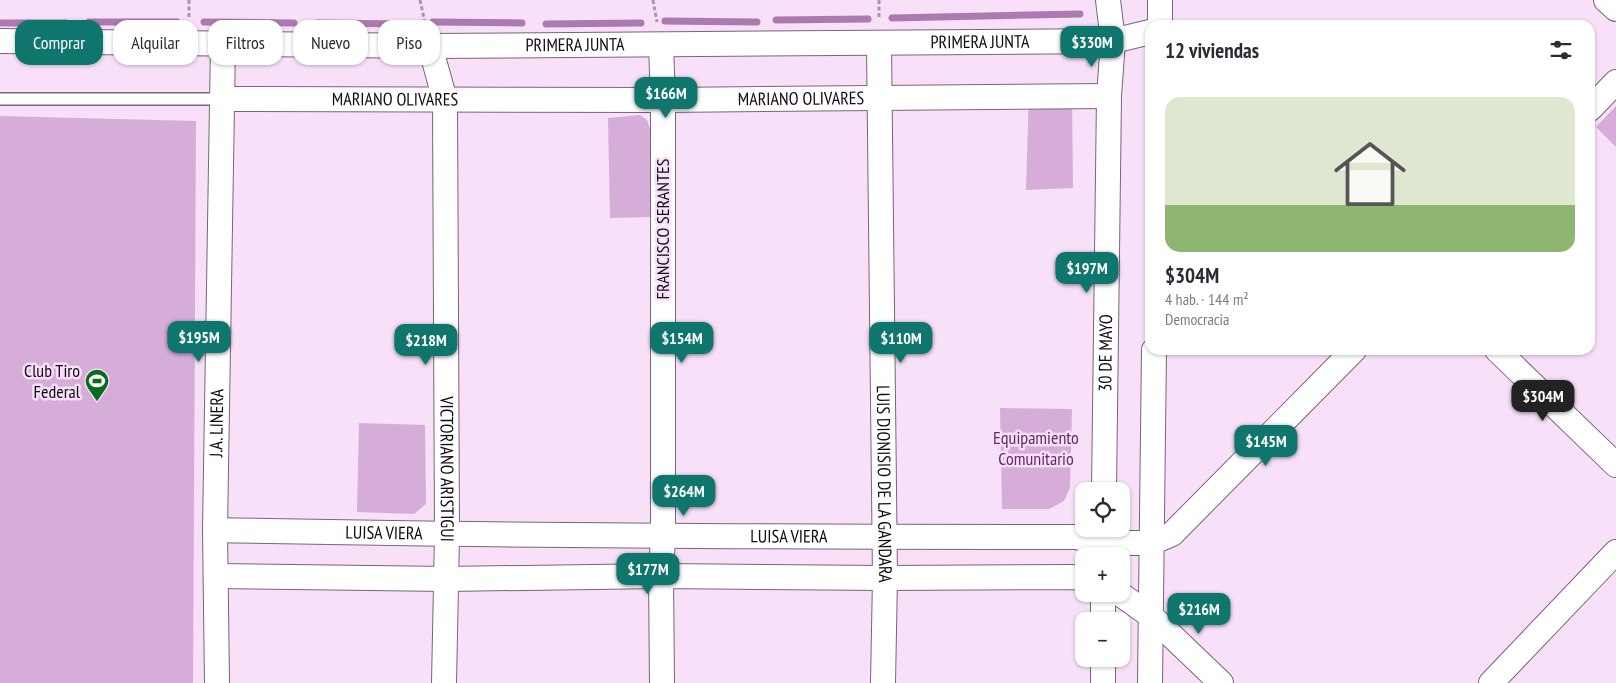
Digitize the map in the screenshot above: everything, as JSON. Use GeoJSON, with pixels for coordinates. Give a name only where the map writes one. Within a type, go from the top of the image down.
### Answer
{"type":"FeatureCollection","features":[{"type":"Feature","properties":{"kind":"street","name":"30 DE MAYO"},"geometry":{"type":"LineString","coordinates":[[1104,482],[1109,96],[1113,42],[1108,0]]}},
{"type":"Feature","properties":{"kind":"street"},"geometry":{"type":"LineString","coordinates":[[1160,0],[1160,20]]}},
{"type":"Feature","properties":{"kind":"street"},"geometry":{"type":"LineString","coordinates":[[1606,0],[1616,9]]}},
{"type":"Feature","properties":{"kind":"street","name":"PRIMERA JUNTA"},"geometry":{"type":"LineString","coordinates":[[440,46],[1113,42],[1145,33]]}},
{"type":"Feature","properties":{"kind":"street","name":"PRIMERA JUNTA"},"geometry":{"type":"LineString","coordinates":[[0,41],[208,43]]}},
{"type":"Feature","properties":{"kind":"street","name":"PRIMERA JUNTA"},"geometry":{"type":"LineString","coordinates":[[283,44],[378,45]]}},
{"type":"Feature","properties":{"kind":"street","name":"LUIS DIONISIO DE LA GANDARA"},"geometry":{"type":"LineString","coordinates":[[879,44],[885,578],[883,683]]}},
{"type":"Feature","properties":{"kind":"street","name":"FRANCISCO SERANTES"},"geometry":{"type":"LineString","coordinates":[[661,45],[663,100],[662,683]]}},
{"type":"Feature","properties":{"kind":"street","name":"J.A. LINERA"},"geometry":{"type":"LineString","coordinates":[[217,683],[215,530],[223,65]]}},
{"type":"Feature","properties":{"kind":"street","name":"VICTORIANO ARISTIGUI"},"geometry":{"type":"LineString","coordinates":[[435,65],[445,100],[447,535],[444,683]]}},
{"type":"Feature","properties":{"kind":"street"},"geometry":{"type":"LineString","coordinates":[[1595,104],[1616,82]]}},
{"type":"Feature","properties":{"kind":"street","name":"MARIANO OLIVARES"},"geometry":{"type":"LineString","coordinates":[[222,99],[663,100],[1109,96]]}},
{"type":"Feature","properties":{"kind":"street"},"geometry":{"type":"LineString","coordinates":[[1150,683],[1154,355]]}},
{"type":"Feature","properties":{"kind":"street"},"geometry":{"type":"LineString","coordinates":[[1151,543],[1172,534],[1349,355]]}},
{"type":"Feature","properties":{"kind":"street"},"geometry":{"type":"LineString","coordinates":[[1502,355],[1616,465]]}},
{"type":"Feature","properties":{"kind":"street","name":"LUISA VIERA"},"geometry":{"type":"LineString","coordinates":[[215,530],[663,537],[1076,537],[1103,543],[1151,543]]}},
{"type":"Feature","properties":{"kind":"street"},"geometry":{"type":"LineString","coordinates":[[1490,683],[1616,552]]}},
{"type":"Feature","properties":{"kind":"street"},"geometry":{"type":"LineString","coordinates":[[216,576],[446,579],[661,576],[1075,578]]}},
{"type":"Feature","properties":{"kind":"street"},"geometry":{"type":"LineString","coordinates":[[1130,601],[1150,616],[1221,683]]}},
{"type":"Feature","properties":{"kind":"street"},"geometry":{"type":"LineString","coordinates":[[1103,667],[1103,683]]}},
{"type":"Feature","properties":{"kind":"lane"},"geometry":{"type":"LineString","coordinates":[[0,99],[222,99]]}},
{"type":"Feature","properties":{"kind":"green space"},"geometry":{"type":"Polygon","coordinates":[[[1029,90],[1072,93],[1073,188],[1026,190],[1029,90]]]}},
{"type":"Feature","properties":{"kind":"green space"},"geometry":{"type":"Polygon","coordinates":[[[1616,106],[1616,147],[1596,127],[1616,106]]]}},
{"type":"Feature","properties":{"kind":"green space"},"geometry":{"type":"Polygon","coordinates":[[[640,115],[647,120],[651,132],[651,217],[610,218],[608,118],[640,115]]]}},
{"type":"Feature","properties":{"kind":"green space","name":"Club Tiro Federal"},"geometry":{"type":"Polygon","coordinates":[[[0,116],[196,121],[193,683],[0,683],[0,116]]]}},
{"type":"Feature","properties":{"kind":"green space","name":"Equipamiento Comunitario"},"geometry":{"type":"Polygon","coordinates":[[[1000,408],[1072,409],[1070,488],[1064,501],[1049,509],[1002,509],[1000,408]]]}},
{"type":"Feature","properties":{"kind":"green space"},"geometry":{"type":"Polygon","coordinates":[[[359,423],[425,425],[426,504],[414,514],[357,512],[359,423]]]}},
{"type":"Feature","properties":{"kind":"waterway"},"geometry":{"type":"LineString","coordinates":[[892,18],[1080,14]]}},
{"type":"Feature","properties":{"kind":"waterway"},"geometry":{"type":"LineString","coordinates":[[776,20],[868,19]]}},
{"type":"Feature","properties":{"kind":"waterway"},"geometry":{"type":"LineString","coordinates":[[665,21],[757,22]]}},
{"type":"Feature","properties":{"kind":"waterway"},"geometry":{"type":"LineString","coordinates":[[103,22],[113,22]]}},
{"type":"Feature","properties":{"kind":"waterway"},"geometry":{"type":"LineString","coordinates":[[204,22],[293,23]]}},
{"type":"Feature","properties":{"kind":"waterway"},"geometry":{"type":"LineString","coordinates":[[440,22],[522,23]]}},
{"type":"Feature","properties":{"kind":"waterway"},"geometry":{"type":"LineString","coordinates":[[0,23],[15,23]]}},
{"type":"Feature","properties":{"kind":"waterway"},"geometry":{"type":"LineString","coordinates":[[546,24],[641,23]]}},
{"type":"Feature","properties":{"kind":"waterway"},"geometry":{"type":"LineString","coordinates":[[368,24],[378,24]]}},
{"type":"Feature","properties":{"kind":"place","name":"Club Tiro Federal"},"geometry":{"type":"Point","coordinates":[97,402]}}]}
